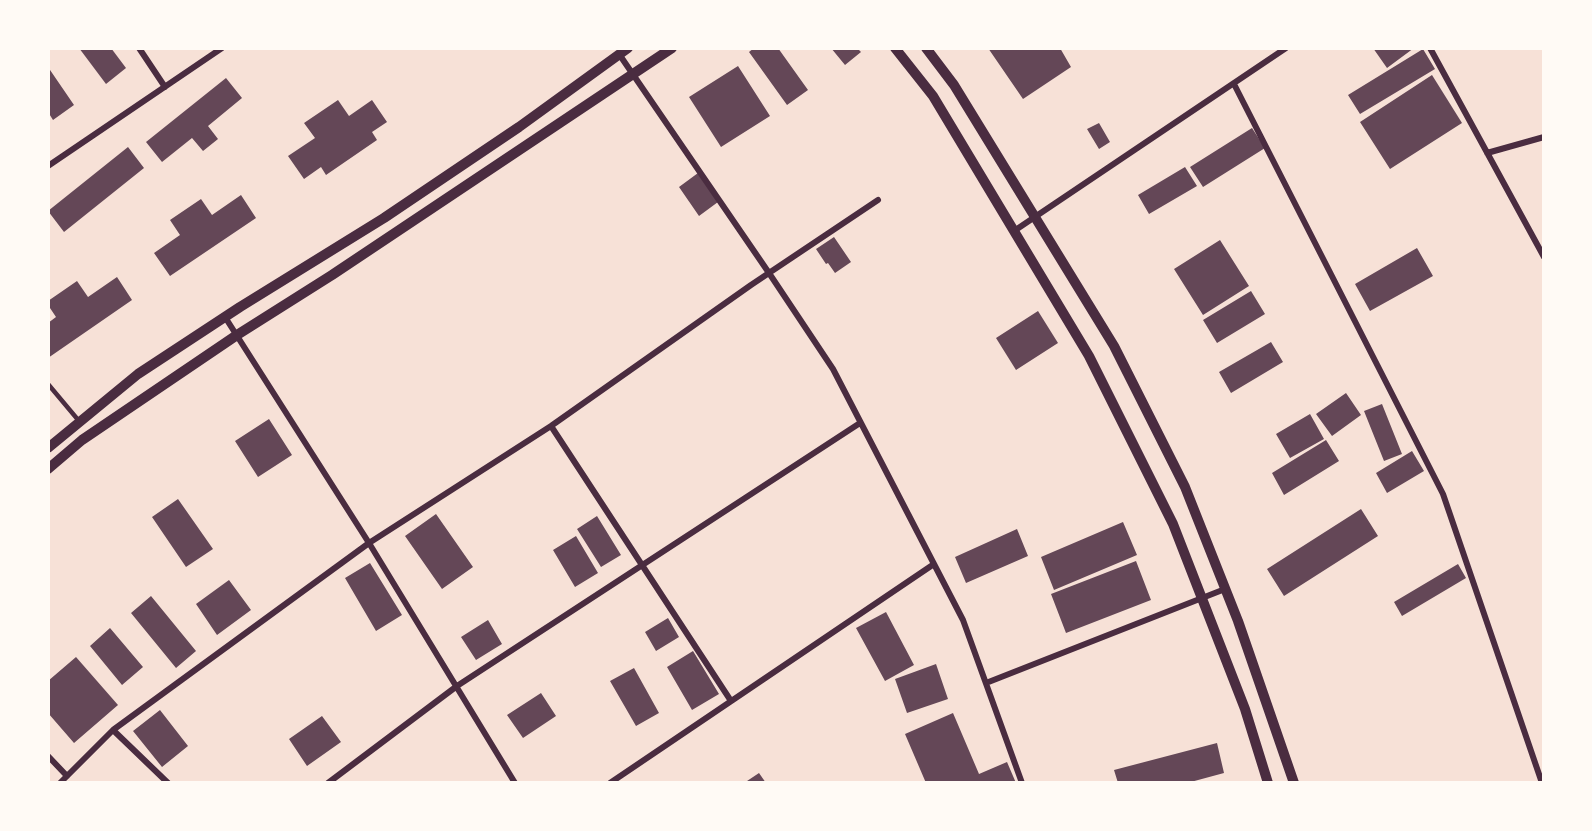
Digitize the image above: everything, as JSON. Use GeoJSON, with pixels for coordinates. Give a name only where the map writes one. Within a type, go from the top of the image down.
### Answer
{"type":"FeatureCollection","features":[{"type":"Feature","properties":{"kind":"street"},"geometry":{"type":"LineString","coordinates":[[139,48],[165,87]]}},
{"type":"Feature","properties":{"kind":"street"},"geometry":{"type":"LineString","coordinates":[[48,166],[222,48]]}},
{"type":"Feature","properties":{"kind":"street"},"geometry":{"type":"LineString","coordinates":[[48,469],[82,440],[237,335],[342,269],[672,48]]}},
{"type":"Feature","properties":{"kind":"street"},"geometry":{"type":"LineString","coordinates":[[895,48],[933,96],[1089,356],[1173,524],[1245,709],[1268,783]]}},
{"type":"Feature","properties":{"kind":"street"},"geometry":{"type":"LineString","coordinates":[[926,48],[954,85],[1114,346],[1185,487],[1225,589],[1294,783]]}},
{"type":"Feature","properties":{"kind":"street"},"geometry":{"type":"LineString","coordinates":[[1014,231],[1286,48]]}},
{"type":"Feature","properties":{"kind":"street"},"geometry":{"type":"LineString","coordinates":[[1430,48],[1544,257]]}},
{"type":"Feature","properties":{"kind":"street"},"geometry":{"type":"LineString","coordinates":[[48,448],[138,374],[423,192],[519,128],[623,51],[634,74],[833,369],[963,620],[1022,783]]}},
{"type":"Feature","properties":{"kind":"street"},"geometry":{"type":"LineString","coordinates":[[1234,84],[1443,494],[1542,783]]}},
{"type":"Feature","properties":{"kind":"street"},"geometry":{"type":"LineString","coordinates":[[1487,153],[1544,137]]}},
{"type":"Feature","properties":{"kind":"street"},"geometry":{"type":"LineString","coordinates":[[60,783],[113,730],[369,543],[551,426],[769,273],[878,200]]}},
{"type":"Feature","properties":{"kind":"street"},"geometry":{"type":"LineString","coordinates":[[225,317],[369,543],[514,783]]}},
{"type":"Feature","properties":{"kind":"street"},"geometry":{"type":"LineString","coordinates":[[328,783],[457,686],[860,423]]}},
{"type":"Feature","properties":{"kind":"street"},"geometry":{"type":"LineString","coordinates":[[551,426],[730,701]]}},
{"type":"Feature","properties":{"kind":"street"},"geometry":{"type":"LineString","coordinates":[[610,783],[934,564]]}},
{"type":"Feature","properties":{"kind":"street"},"geometry":{"type":"LineString","coordinates":[[986,683],[1225,589]]}},
{"type":"Feature","properties":{"kind":"street"},"geometry":{"type":"LineString","coordinates":[[113,730],[168,783]]}},
{"type":"Feature","properties":{"kind":"street"},"geometry":{"type":"LineString","coordinates":[[48,756],[67,776]]}},
{"type":"Feature","properties":{"kind":"lane"},"geometry":{"type":"LineString","coordinates":[[48,384],[79,421]]}},
{"type":"Feature","properties":{"kind":"building"},"geometry":{"type":"Polygon","coordinates":[[[79,48],[111,48],[126,68],[106,84],[79,48]]]}},
{"type":"Feature","properties":{"kind":"building"},"geometry":{"type":"Polygon","coordinates":[[[754,48],[778,48],[808,90],[787,105],[749,52],[754,48]]]}},
{"type":"Feature","properties":{"kind":"building"},"geometry":{"type":"Polygon","coordinates":[[[831,48],[857,48],[861,52],[845,65],[831,48]]]}},
{"type":"Feature","properties":{"kind":"building"},"geometry":{"type":"Polygon","coordinates":[[[988,48],[1060,48],[1071,67],[1023,99],[988,48]]]}},
{"type":"Feature","properties":{"kind":"building"},"geometry":{"type":"Polygon","coordinates":[[[1373,48],[1414,48],[1387,68],[1373,48]]]}},
{"type":"Feature","properties":{"kind":"building"},"geometry":{"type":"Polygon","coordinates":[[[1423,49],[1435,69],[1360,114],[1348,95],[1423,49]]]}},
{"type":"Feature","properties":{"kind":"building"},"geometry":{"type":"Polygon","coordinates":[[[738,66],[770,116],[721,147],[689,97],[738,66]]]}},
{"type":"Feature","properties":{"kind":"building"},"geometry":{"type":"Polygon","coordinates":[[[48,67],[74,105],[53,120],[48,112],[48,67]]]}},
{"type":"Feature","properties":{"kind":"building"},"geometry":{"type":"Polygon","coordinates":[[[1432,75],[1462,123],[1390,169],[1360,122],[1432,75]]]}},
{"type":"Feature","properties":{"kind":"building"},"geometry":{"type":"Polygon","coordinates":[[[226,78],[242,98],[208,126],[218,139],[203,151],[192,138],[162,162],[146,142],[226,78]]]}},
{"type":"Feature","properties":{"kind":"building"},"geometry":{"type":"Polygon","coordinates":[[[338,100],[349,116],[372,100],[387,122],[372,132],[377,140],[326,175],[321,167],[304,179],[288,156],[315,138],[304,123],[338,100]]]}},
{"type":"Feature","properties":{"kind":"building"},"geometry":{"type":"Polygon","coordinates":[[[1099,123],[1110,142],[1099,149],[1087,129],[1099,123]]]}},
{"type":"Feature","properties":{"kind":"building"},"geometry":{"type":"Polygon","coordinates":[[[1252,128],[1265,148],[1203,187],[1190,167],[1252,128]]]}},
{"type":"Feature","properties":{"kind":"building"},"geometry":{"type":"Polygon","coordinates":[[[128,147],[144,168],[64,232],[48,211],[128,147]]]}},
{"type":"Feature","properties":{"kind":"building"},"geometry":{"type":"Polygon","coordinates":[[[1185,167],[1197,186],[1149,214],[1138,195],[1185,167]]]}},
{"type":"Feature","properties":{"kind":"building"},"geometry":{"type":"Polygon","coordinates":[[[698,173],[718,202],[699,216],[679,187],[698,173]]]}},
{"type":"Feature","properties":{"kind":"building"},"geometry":{"type":"Polygon","coordinates":[[[241,195],[256,218],[170,276],[154,253],[180,235],[170,220],[201,199],[212,215],[241,195]]]}},
{"type":"Feature","properties":{"kind":"building"},"geometry":{"type":"Polygon","coordinates":[[[834,237],[851,262],[835,273],[816,249],[834,237]]]}},
{"type":"Feature","properties":{"kind":"building"},"geometry":{"type":"Polygon","coordinates":[[[1220,240],[1249,286],[1203,315],[1174,269],[1220,240]]]}},
{"type":"Feature","properties":{"kind":"building"},"geometry":{"type":"Polygon","coordinates":[[[1417,248],[1433,276],[1370,311],[1355,284],[1417,248]]]}},
{"type":"Feature","properties":{"kind":"building"},"geometry":{"type":"Polygon","coordinates":[[[117,277],[132,300],[48,358],[48,323],[56,317],[48,301],[77,281],[88,297],[117,277]]]}},
{"type":"Feature","properties":{"kind":"building"},"geometry":{"type":"Polygon","coordinates":[[[1251,291],[1265,314],[1217,343],[1203,320],[1251,291]]]}},
{"type":"Feature","properties":{"kind":"building"},"geometry":{"type":"Polygon","coordinates":[[[1038,311],[1058,343],[1016,370],[996,338],[1038,311]]]}},
{"type":"Feature","properties":{"kind":"building"},"geometry":{"type":"Polygon","coordinates":[[[1271,342],[1283,362],[1231,393],[1219,372],[1271,342]]]}},
{"type":"Feature","properties":{"kind":"building"},"geometry":{"type":"Polygon","coordinates":[[[1346,393],[1361,415],[1332,436],[1316,414],[1346,393]]]}},
{"type":"Feature","properties":{"kind":"building"},"geometry":{"type":"Polygon","coordinates":[[[1382,404],[1402,454],[1384,461],[1364,411],[1382,404]]]}},
{"type":"Feature","properties":{"kind":"building"},"geometry":{"type":"Polygon","coordinates":[[[1310,414],[1324,439],[1290,458],[1276,434],[1310,414]]]}},
{"type":"Feature","properties":{"kind":"building"},"geometry":{"type":"Polygon","coordinates":[[[269,419],[292,455],[258,477],[235,441],[269,419]]]}},
{"type":"Feature","properties":{"kind":"building"},"geometry":{"type":"Polygon","coordinates":[[[1326,440],[1339,461],[1284,495],[1272,473],[1326,440]]]}},
{"type":"Feature","properties":{"kind":"building"},"geometry":{"type":"Polygon","coordinates":[[[1412,451],[1424,471],[1387,493],[1376,473],[1412,451]]]}},
{"type":"Feature","properties":{"kind":"building"},"geometry":{"type":"Polygon","coordinates":[[[178,499],[213,549],[186,567],[152,517],[178,499]]]}},
{"type":"Feature","properties":{"kind":"building"},"geometry":{"type":"Polygon","coordinates":[[[1361,509],[1378,536],[1284,596],[1267,569],[1361,509]]]}},
{"type":"Feature","properties":{"kind":"building"},"geometry":{"type":"Polygon","coordinates":[[[436,514],[473,567],[442,589],[405,536],[436,514]]]}},
{"type":"Feature","properties":{"kind":"building"},"geometry":{"type":"Polygon","coordinates":[[[597,516],[621,555],[601,567],[577,529],[597,516]]]}},
{"type":"Feature","properties":{"kind":"building"},"geometry":{"type":"Polygon","coordinates":[[[1123,522],[1137,555],[1054,590],[1041,557],[1123,522]]]}},
{"type":"Feature","properties":{"kind":"building"},"geometry":{"type":"Polygon","coordinates":[[[1017,529],[1028,556],[966,583],[955,557],[1017,529]]]}},
{"type":"Feature","properties":{"kind":"building"},"geometry":{"type":"Polygon","coordinates":[[[576,536],[598,573],[575,587],[553,550],[576,536]]]}},
{"type":"Feature","properties":{"kind":"building"},"geometry":{"type":"Polygon","coordinates":[[[1136,561],[1151,600],[1066,633],[1051,594],[1136,561]]]}},
{"type":"Feature","properties":{"kind":"building"},"geometry":{"type":"Polygon","coordinates":[[[370,563],[402,615],[376,631],[345,578],[370,563]]]}},
{"type":"Feature","properties":{"kind":"building"},"geometry":{"type":"Polygon","coordinates":[[[1458,564],[1466,578],[1402,616],[1394,602],[1458,564]]]}},
{"type":"Feature","properties":{"kind":"building"},"geometry":{"type":"Polygon","coordinates":[[[229,580],[251,610],[217,635],[196,604],[229,580]]]}},
{"type":"Feature","properties":{"kind":"building"},"geometry":{"type":"Polygon","coordinates":[[[151,596],[196,651],[176,668],[131,613],[151,596]]]}},
{"type":"Feature","properties":{"kind":"building"},"geometry":{"type":"Polygon","coordinates":[[[886,612],[914,665],[885,681],[856,628],[886,612]]]}},
{"type":"Feature","properties":{"kind":"building"},"geometry":{"type":"Polygon","coordinates":[[[668,618],[679,637],[656,651],[645,632],[668,618]]]}},
{"type":"Feature","properties":{"kind":"building"},"geometry":{"type":"Polygon","coordinates":[[[488,620],[502,644],[476,660],[461,637],[488,620]]]}},
{"type":"Feature","properties":{"kind":"building"},"geometry":{"type":"Polygon","coordinates":[[[110,628],[143,667],[122,685],[90,646],[110,628]]]}},
{"type":"Feature","properties":{"kind":"building"},"geometry":{"type":"Polygon","coordinates":[[[693,651],[719,694],[692,710],[667,667],[693,651]]]}},
{"type":"Feature","properties":{"kind":"building"},"geometry":{"type":"Polygon","coordinates":[[[76,657],[118,705],[74,743],[48,713],[48,681],[76,657]]]}},
{"type":"Feature","properties":{"kind":"building"},"geometry":{"type":"Polygon","coordinates":[[[936,664],[948,699],[907,713],[895,679],[936,664]]]}},
{"type":"Feature","properties":{"kind":"building"},"geometry":{"type":"Polygon","coordinates":[[[634,668],[659,713],[636,726],[610,681],[634,668]]]}},
{"type":"Feature","properties":{"kind":"building"},"geometry":{"type":"Polygon","coordinates":[[[541,693],[556,716],[523,738],[507,715],[541,693]]]}},
{"type":"Feature","properties":{"kind":"building"},"geometry":{"type":"Polygon","coordinates":[[[160,710],[188,746],[162,767],[133,731],[160,710]]]}},
{"type":"Feature","properties":{"kind":"building"},"geometry":{"type":"Polygon","coordinates":[[[953,713],[979,774],[1007,762],[1016,783],[926,783],[905,734],[953,713]]]}},
{"type":"Feature","properties":{"kind":"building"},"geometry":{"type":"Polygon","coordinates":[[[322,716],[341,742],[307,766],[289,739],[322,716]]]}},
{"type":"Feature","properties":{"kind":"building"},"geometry":{"type":"Polygon","coordinates":[[[1217,743],[1224,773],[1187,783],[1118,783],[1114,770],[1217,743]]]}},
{"type":"Feature","properties":{"kind":"building"},"geometry":{"type":"Polygon","coordinates":[[[759,773],[766,783],[744,783],[759,773]]]}}]}
